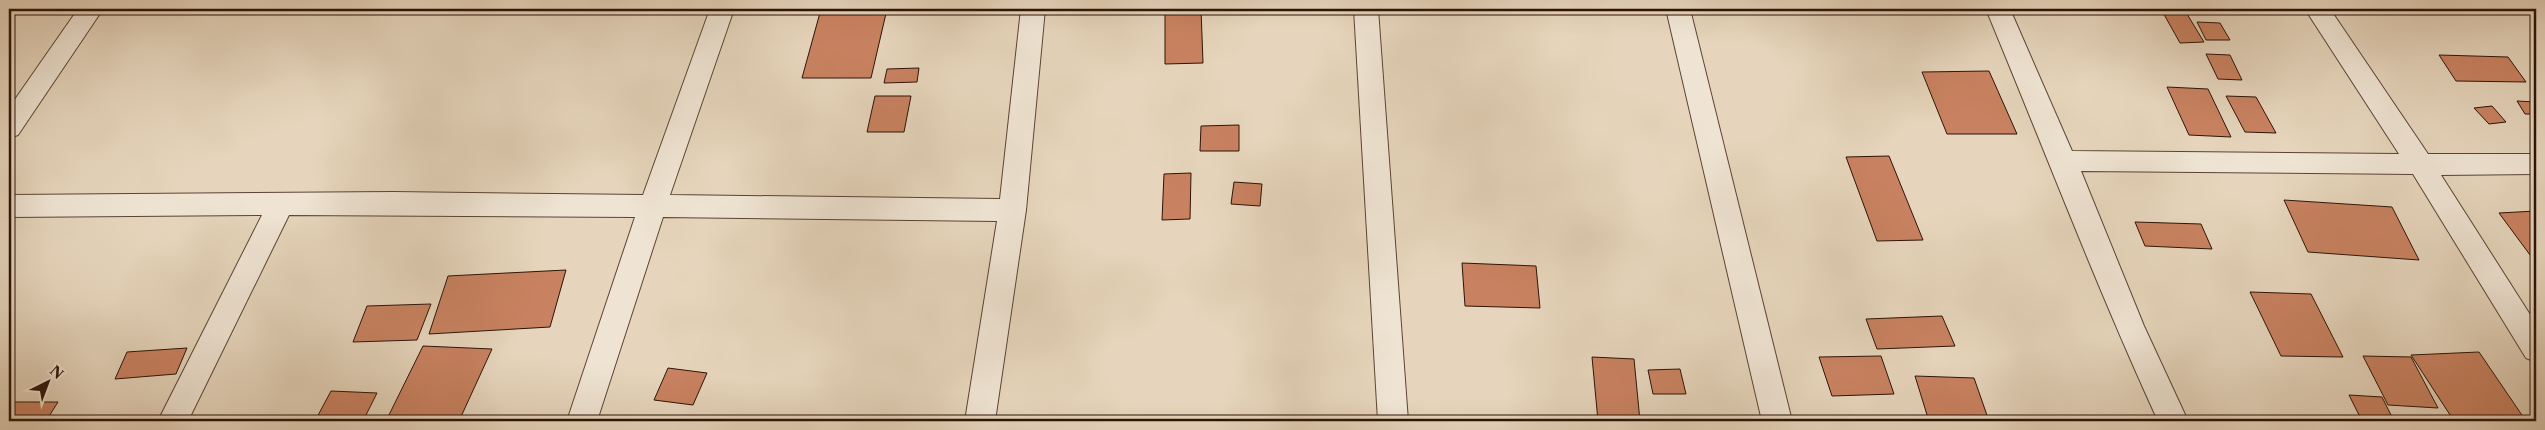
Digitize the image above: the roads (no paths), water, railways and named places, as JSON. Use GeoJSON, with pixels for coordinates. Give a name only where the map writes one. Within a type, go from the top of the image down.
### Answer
{"type":"FeatureCollection","features":[{"type":"Feature","properties":{"kind":"street"},"geometry":{"type":"LineString","coordinates":[[9,128],[91,9]]}},
{"type":"Feature","properties":{"kind":"street"},"geometry":{"type":"LineString","coordinates":[[582,421],[652,207],[722,9]]}},
{"type":"Feature","properties":{"kind":"street"},"geometry":{"type":"LineString","coordinates":[[980,421],[1012,210],[1033,9]]}},
{"type":"Feature","properties":{"kind":"street"},"geometry":{"type":"LineString","coordinates":[[1366,9],[1393,421]]}},
{"type":"Feature","properties":{"kind":"street"},"geometry":{"type":"LineString","coordinates":[[1678,9],[1777,421]]}},
{"type":"Feature","properties":{"kind":"street"},"geometry":{"type":"LineString","coordinates":[[1998,9],[2063,161],[2129,326],[2173,421]]}},
{"type":"Feature","properties":{"kind":"street"},"geometry":{"type":"LineString","coordinates":[[2317,9],[2421,166],[2536,349]]}},
{"type":"Feature","properties":{"kind":"street"},"geometry":{"type":"LineString","coordinates":[[2063,161],[2143,160],[2421,166],[2536,164]]}},
{"type":"Feature","properties":{"kind":"street"},"geometry":{"type":"LineString","coordinates":[[9,206],[393,203],[1012,210]]}},
{"type":"Feature","properties":{"kind":"street"},"geometry":{"type":"LineString","coordinates":[[173,421],[281,204]]}}]}
